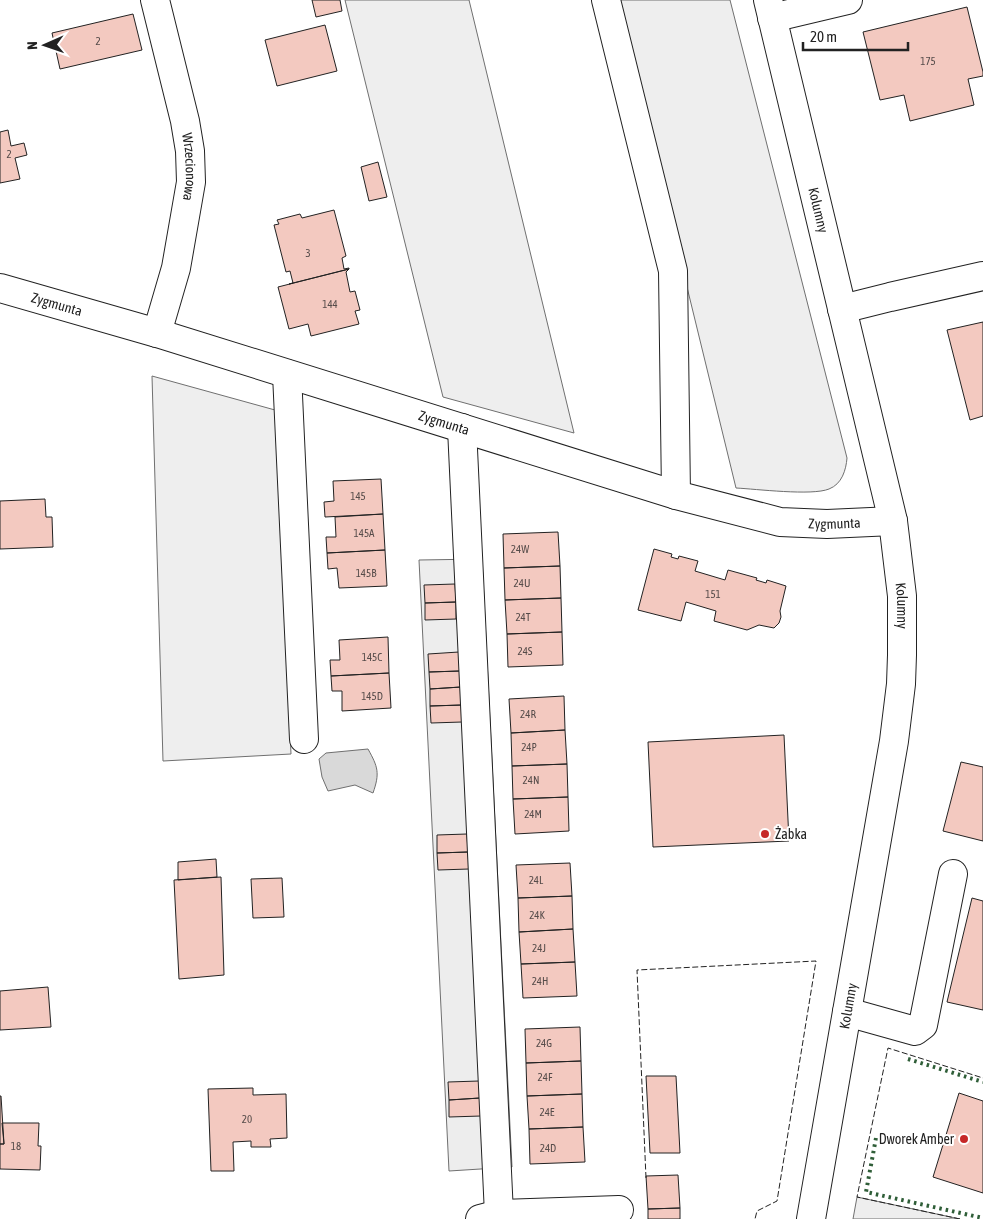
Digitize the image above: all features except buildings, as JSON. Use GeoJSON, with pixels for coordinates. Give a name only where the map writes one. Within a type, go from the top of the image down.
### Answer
{"type":"FeatureCollection","features":[{"type":"Feature","properties":{"kind":"street","name":"Wrzecionowa"},"geometry":{"type":"LineString","coordinates":[[155,0],[185,121],[190,151],[191,182],[176,268],[157,333]]}},
{"type":"Feature","properties":{"kind":"street"},"geometry":{"type":"LineString","coordinates":[[606,0],[673,271],[676,495]]}},
{"type":"Feature","properties":{"kind":"street"},"geometry":{"type":"LineString","coordinates":[[770,9],[848,0]]}},
{"type":"Feature","properties":{"kind":"street","name":"Kolumny"},"geometry":{"type":"LineString","coordinates":[[770,9],[892,521],[902,596],[902,655],[894,741],[811,1219]]}},
{"type":"Feature","properties":{"kind":"street"},"geometry":{"type":"LineString","coordinates":[[842,309],[890,296],[983,276]]}},
{"type":"Feature","properties":{"kind":"street","name":"Zygmunta"},"geometry":{"type":"LineString","coordinates":[[0,288],[157,333],[676,495],[780,522],[827,524],[892,521]]}},
{"type":"Feature","properties":{"kind":"street"},"geometry":{"type":"LineString","coordinates":[[287,374],[304,740]]}},
{"type":"Feature","properties":{"kind":"street"},"geometry":{"type":"LineString","coordinates":[[462,428],[489,1216],[620,1210]]}},
{"type":"Feature","properties":{"kind":"street"},"geometry":{"type":"LineString","coordinates":[[847,1012],[915,1031],[923,1025],[953,874]]}},
{"type":"Feature","properties":{"kind":"shaded area"},"geometry":{"type":"Polygon","coordinates":[[[345,0],[469,0],[574,433],[443,397],[345,0]]]}},
{"type":"Feature","properties":{"kind":"shaded area"},"geometry":{"type":"Polygon","coordinates":[[[617,0],[730,0],[847,458],[846,467],[840,480],[829,489],[797,492],[736,488],[617,0]]]}},
{"type":"Feature","properties":{"kind":"shaded area"},"geometry":{"type":"Polygon","coordinates":[[[152,376],[275,410],[291,754],[163,761],[152,376]]]}},
{"type":"Feature","properties":{"kind":"shaded area"},"geometry":{"type":"Polygon","coordinates":[[[482,559],[512,1167],[449,1171],[419,560],[482,559]]]}},
{"type":"Feature","properties":{"kind":"shaded area"},"geometry":{"type":"Polygon","coordinates":[[[368,749],[377,770],[377,780],[373,793],[355,785],[328,791],[322,777],[319,759],[326,753],[368,749]]]}},
{"type":"Feature","properties":{"kind":"shaded area"},"geometry":{"type":"Polygon","coordinates":[[[857,1197],[960,1219],[853,1219],[857,1197]]]}},
{"type":"Feature","properties":{"kind":"hedge"},"geometry":{"type":"LineString","coordinates":[[908,1059],[983,1082]]}},
{"type":"Feature","properties":{"kind":"hedge"},"geometry":{"type":"LineString","coordinates":[[876,1138],[866,1192],[983,1218]]}},
{"type":"Feature","properties":{"kind":"fence"},"geometry":{"type":"LineString","coordinates":[[646,1178],[637,970],[816,961],[777,1201],[757,1211],[755,1219]]}},
{"type":"Feature","properties":{"kind":"fence"},"geometry":{"type":"LineString","coordinates":[[960,1219],[857,1197],[888,1048],[983,1078]]}},
{"type":"Feature","properties":{"kind":"place","name":"Żabka"},"geometry":{"type":"Point","coordinates":[765,834]}},
{"type":"Feature","properties":{"kind":"place","name":"Dworek Amber"},"geometry":{"type":"Point","coordinates":[964,1139]}}]}
